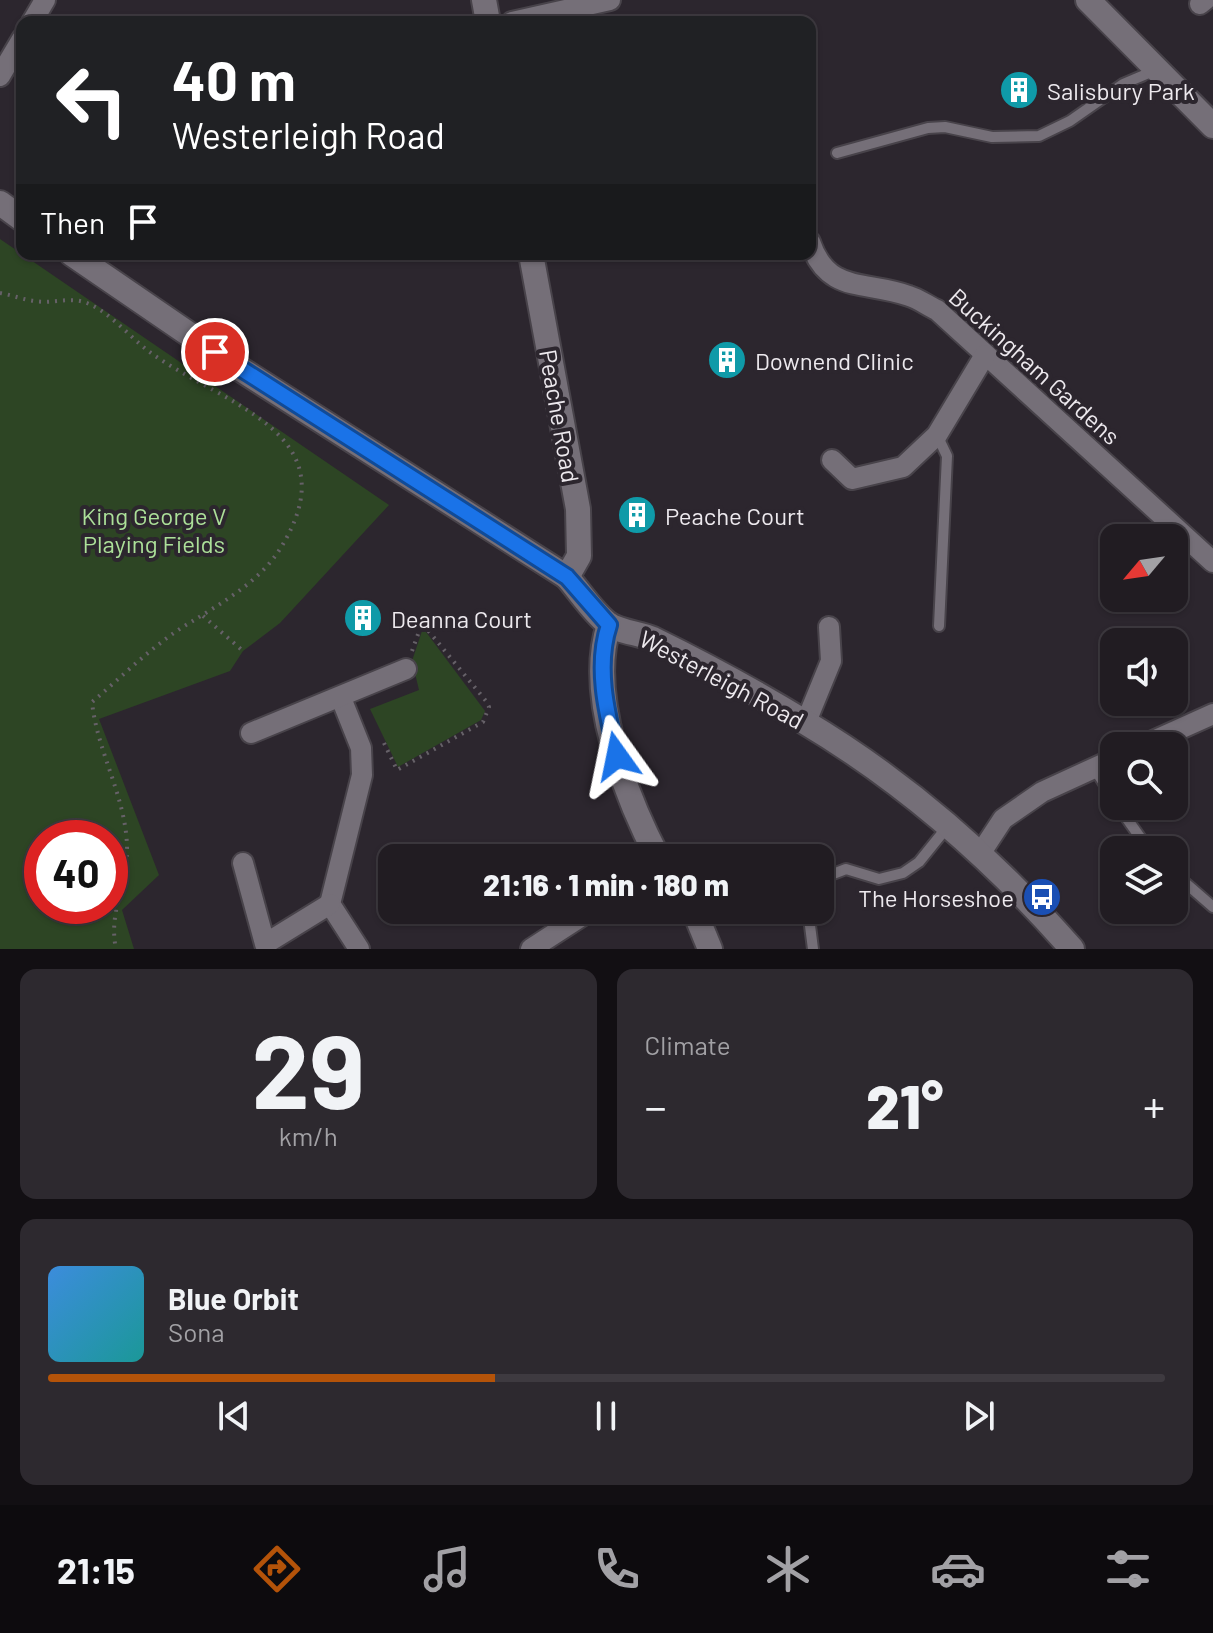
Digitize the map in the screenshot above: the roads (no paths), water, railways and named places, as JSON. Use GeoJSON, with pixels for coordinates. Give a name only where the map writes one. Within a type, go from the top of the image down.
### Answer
{"type":"FeatureCollection","features":[{"type":"Feature","properties":{"kind":"street"},"geometry":{"type":"LineString","coordinates":[[539,16],[610,0]]}},
{"type":"Feature","properties":{"kind":"street"},"geometry":{"type":"LineString","coordinates":[[1088,0],[1213,126]]}},
{"type":"Feature","properties":{"kind":"street"},"geometry":{"type":"LineString","coordinates":[[0,76],[16,49]]}},
{"type":"Feature","properties":{"kind":"street","name":"Westerleigh Road"},"geometry":{"type":"LineString","coordinates":[[81,260],[226,360],[567,577],[609,625],[641,633],[712,667],[806,722],[948,826],[1026,896],[1072,949]]}},
{"type":"Feature","properties":{"kind":"street","name":"Peache Road"},"geometry":{"type":"LineString","coordinates":[[532,260],[578,509],[579,556],[567,577]]}},
{"type":"Feature","properties":{"kind":"street","name":"Buckingham Gardens"},"geometry":{"type":"LineString","coordinates":[[816,260],[828,275],[847,283],[909,296],[937,310],[1213,562]]}},
{"type":"Feature","properties":{"kind":"street"},"geometry":{"type":"LineString","coordinates":[[832,460],[852,479],[903,467],[937,435],[985,355]]}},
{"type":"Feature","properties":{"kind":"street"},"geometry":{"type":"LineString","coordinates":[[609,625],[602,646],[603,683],[612,733],[623,779],[652,844]]}},
{"type":"Feature","properties":{"kind":"street"},"geometry":{"type":"LineString","coordinates":[[806,722],[831,661],[829,627]]}},
{"type":"Feature","properties":{"kind":"street"},"geometry":{"type":"LineString","coordinates":[[251,733],[406,669]]}},
{"type":"Feature","properties":{"kind":"street"},"geometry":{"type":"LineString","coordinates":[[243,863],[265,944],[330,904],[362,775],[361,748],[341,698]]}},
{"type":"Feature","properties":{"kind":"street"},"geometry":{"type":"LineString","coordinates":[[1173,732],[1213,714]]}},
{"type":"Feature","properties":{"kind":"street"},"geometry":{"type":"LineString","coordinates":[[980,854],[1003,819],[1042,792],[1100,765]]}},
{"type":"Feature","properties":{"kind":"street"},"geometry":{"type":"LineString","coordinates":[[330,904],[359,949]]}},
{"type":"Feature","properties":{"kind":"street"},"geometry":{"type":"LineString","coordinates":[[531,949],[569,924]]}},
{"type":"Feature","properties":{"kind":"street"},"geometry":{"type":"LineString","coordinates":[[700,924],[710,949]]}},
{"type":"Feature","properties":{"kind":"lane"},"geometry":{"type":"LineString","coordinates":[[837,153],[928,128],[945,127],[992,137],[1039,136],[1070,121],[1123,84],[1157,70]]}},
{"type":"Feature","properties":{"kind":"lane"},"geometry":{"type":"LineString","coordinates":[[937,435],[947,456],[939,626]]}},
{"type":"Feature","properties":{"kind":"lane"},"geometry":{"type":"LineString","coordinates":[[1094,768],[1100,777]]}},
{"type":"Feature","properties":{"kind":"lane"},"geometry":{"type":"LineString","coordinates":[[834,874],[846,869],[879,879],[903,873],[919,862],[948,826]]}},
{"type":"Feature","properties":{"kind":"lane"},"geometry":{"type":"LineString","coordinates":[[1188,885],[1213,907]]}},
{"type":"Feature","properties":{"kind":"lane"},"geometry":{"type":"LineString","coordinates":[[810,924],[813,949]]}},
{"type":"Feature","properties":{"kind":"place","name":"Salisbury Park"},"geometry":{"type":"Point","coordinates":[1019,90]}},
{"type":"Feature","properties":{"kind":"place","name":"Downend Clinic"},"geometry":{"type":"Point","coordinates":[727,360]}},
{"type":"Feature","properties":{"kind":"place","name":"Peache Court"},"geometry":{"type":"Point","coordinates":[637,515]}},
{"type":"Feature","properties":{"kind":"place","name":"Deanna Court"},"geometry":{"type":"Point","coordinates":[363,618]}},
{"type":"Feature","properties":{"kind":"place","name":"The Horseshoe"},"geometry":{"type":"Point","coordinates":[1042,897]}},
{"type":"Feature","properties":{"kind":"park label","name":"King George V Playing Fields"},"geometry":{"type":"Point","coordinates":[154,529]}}]}
